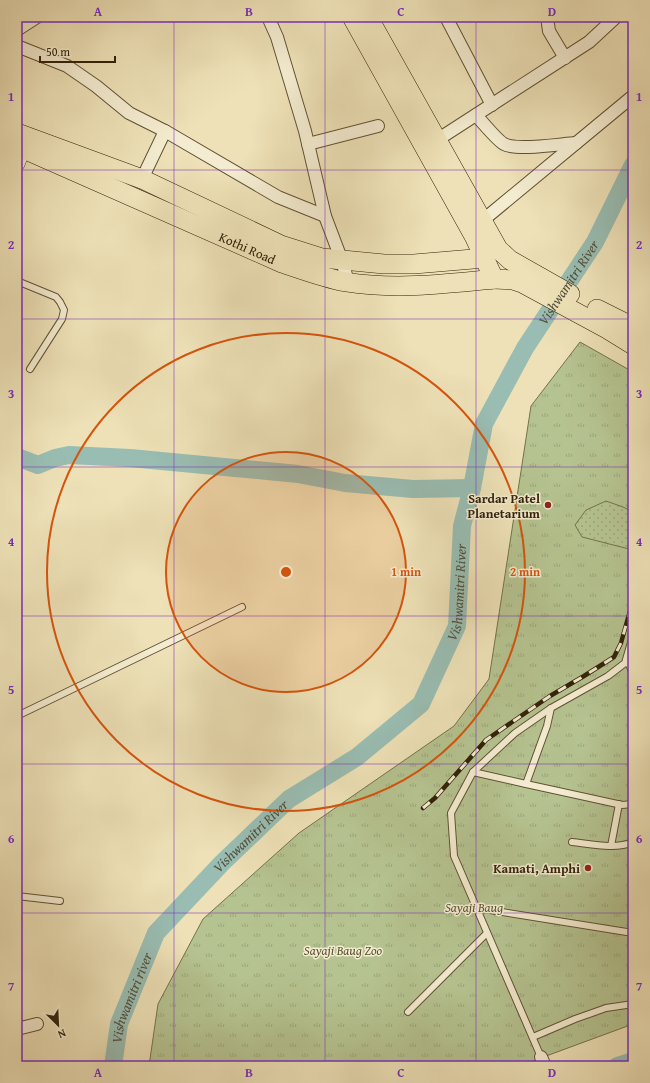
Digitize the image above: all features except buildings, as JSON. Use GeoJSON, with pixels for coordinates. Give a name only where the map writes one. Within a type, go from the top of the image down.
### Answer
{"type":"FeatureCollection","features":[{"type":"Feature","properties":{"kind":"main road"},"geometry":{"type":"LineString","coordinates":[[352,17],[485,258],[494,279]]}},
{"type":"Feature","properties":{"kind":"main road"},"geometry":{"type":"LineString","coordinates":[[368,17],[498,249],[521,278],[609,323],[633,345]]}},
{"type":"Feature","properties":{"kind":"main road","name":"Kothi Road"},"geometry":{"type":"LineString","coordinates":[[20,145],[142,179],[281,245],[322,258],[384,264],[414,264],[504,256]]}},
{"type":"Feature","properties":{"kind":"main road","name":"Kothi Road"},"geometry":{"type":"LineString","coordinates":[[20,145],[282,263],[326,278],[348,282],[402,286],[521,278]]}},
{"type":"Feature","properties":{"kind":"main road"},"geometry":{"type":"LineString","coordinates":[[609,323],[633,327]]}},
{"type":"Feature","properties":{"kind":"street"},"geometry":{"type":"LineString","coordinates":[[17,30],[37,17]]}},
{"type":"Feature","properties":{"kind":"street"},"geometry":{"type":"LineString","coordinates":[[268,17],[277,37],[308,144],[325,216],[342,261],[348,282]]}},
{"type":"Feature","properties":{"kind":"street"},"geometry":{"type":"LineString","coordinates":[[446,17],[492,105]]}},
{"type":"Feature","properties":{"kind":"street"},"geometry":{"type":"LineString","coordinates":[[547,17],[549,31],[565,58]]}},
{"type":"Feature","properties":{"kind":"street"},"geometry":{"type":"LineString","coordinates":[[437,140],[589,42],[616,17]]}},
{"type":"Feature","properties":{"kind":"street"},"geometry":{"type":"LineString","coordinates":[[17,46],[67,66],[96,86],[129,113],[166,131],[278,197],[325,216]]}},
{"type":"Feature","properties":{"kind":"street"},"geometry":{"type":"LineString","coordinates":[[482,221],[633,96]]}},
{"type":"Feature","properties":{"kind":"street"},"geometry":{"type":"LineString","coordinates":[[476,115],[504,144],[514,147],[576,143]]}},
{"type":"Feature","properties":{"kind":"street"},"geometry":{"type":"LineString","coordinates":[[308,144],[378,126]]}},
{"type":"Feature","properties":{"kind":"street"},"geometry":{"type":"LineString","coordinates":[[142,179],[166,131]]}},
{"type":"Feature","properties":{"kind":"street"},"geometry":{"type":"LineString","coordinates":[[17,1029],[37,1024]]}},
{"type":"Feature","properties":{"kind":"lane"},"geometry":{"type":"LineString","coordinates":[[17,281],[56,296],[64,310],[62,320],[30,369]]}},
{"type":"Feature","properties":{"kind":"lane"},"geometry":{"type":"LineString","coordinates":[[17,716],[242,606]]}},
{"type":"Feature","properties":{"kind":"lane"},"geometry":{"type":"LineString","coordinates":[[543,1061],[454,856],[451,813],[473,772],[515,733],[551,708],[608,676],[625,663],[633,635]]}},
{"type":"Feature","properties":{"kind":"lane"},"geometry":{"type":"LineString","coordinates":[[626,660],[633,674]]}},
{"type":"Feature","properties":{"kind":"lane"},"geometry":{"type":"LineString","coordinates":[[526,784],[547,726],[551,708]]}},
{"type":"Feature","properties":{"kind":"lane"},"geometry":{"type":"LineString","coordinates":[[473,772],[619,804],[633,804]]}},
{"type":"Feature","properties":{"kind":"lane"},"geometry":{"type":"LineString","coordinates":[[612,846],[619,804]]}},
{"type":"Feature","properties":{"kind":"lane"},"geometry":{"type":"LineString","coordinates":[[572,842],[612,846],[625,846],[633,842]]}},
{"type":"Feature","properties":{"kind":"lane"},"geometry":{"type":"LineString","coordinates":[[17,896],[60,900]]}},
{"type":"Feature","properties":{"kind":"lane"},"geometry":{"type":"LineString","coordinates":[[477,908],[633,933]]}},
{"type":"Feature","properties":{"kind":"lane"},"geometry":{"type":"LineString","coordinates":[[408,1012],[487,933]]}},
{"type":"Feature","properties":{"kind":"lane"},"geometry":{"type":"LineString","coordinates":[[532,1037],[574,1019],[606,1008],[633,1004]]}},
{"type":"Feature","properties":{"kind":"green space","name":"Sayaji Baug"},"geometry":{"type":"Polygon","coordinates":[[[580,342],[633,372],[633,1024],[519,1066],[149,1066],[158,1004],[203,919],[299,833],[454,726],[489,679],[531,406],[580,342]]]}},
{"type":"Feature","properties":{"kind":"green space"},"geometry":{"type":"Polygon","coordinates":[[[606,501],[633,512],[633,550],[582,537],[575,525],[586,510],[606,501]]]}},
{"type":"Feature","properties":{"kind":"waterway","name":"Vishwamitri River"},"geometry":{"type":"LineString","coordinates":[[113,1066],[119,1024],[156,933],[222,863],[289,799],[357,757],[421,704],[457,626],[462,526],[472,488],[484,424],[525,348],[595,242],[633,165]]}},
{"type":"Feature","properties":{"kind":"waterway"},"geometry":{"type":"LineString","coordinates":[[17,457],[38,465],[55,458],[69,455],[130,458],[298,474],[345,483],[413,489],[472,488]]}},
{"type":"Feature","properties":{"kind":"waterway","name":"Vishwamitri river"},"geometry":{"type":"LineString","coordinates":[[617,1066],[633,1061]]}},
{"type":"Feature","properties":{"kind":"railway"},"geometry":{"type":"LineString","coordinates":[[423,808],[435,798],[486,740],[550,696],[614,657],[621,643],[633,600]]}},
{"type":"Feature","properties":{"kind":"place","name":"Sardar Patel Planetarium"},"geometry":{"type":"Point","coordinates":[548,505]}},
{"type":"Feature","properties":{"kind":"place","name":"Kamati, Amphi"},"geometry":{"type":"Point","coordinates":[588,868]}},
{"type":"Feature","properties":{"kind":"park label","name":"Sayaji Baug Zoo"},"geometry":{"type":"Point","coordinates":[343,950]}}]}
